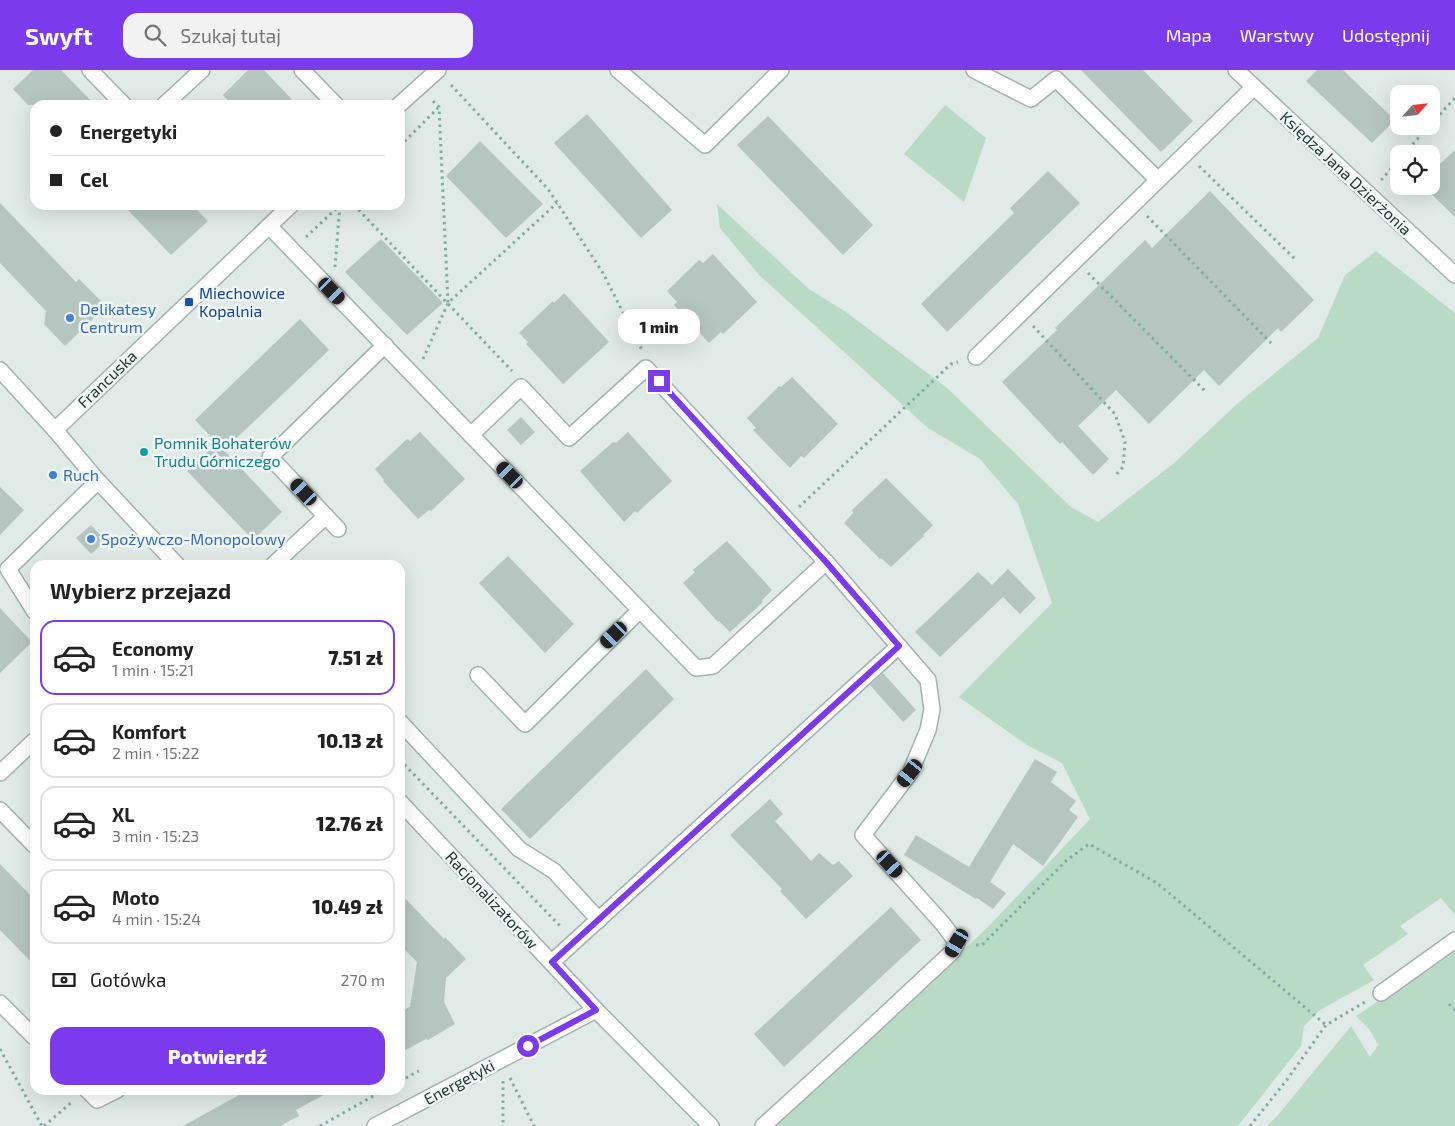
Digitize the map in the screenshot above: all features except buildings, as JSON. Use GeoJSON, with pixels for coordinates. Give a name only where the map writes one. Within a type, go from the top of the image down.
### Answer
{"type":"FeatureCollection","features":[{"type":"Feature","properties":{"kind":"street"},"geometry":{"type":"LineString","coordinates":[[90,70],[119,100]]}},
{"type":"Feature","properties":{"kind":"street"},"geometry":{"type":"LineString","coordinates":[[169,100],[202,70]]}},
{"type":"Feature","properties":{"kind":"street"},"geometry":{"type":"LineString","coordinates":[[302,70],[331,100]]}},
{"type":"Feature","properties":{"kind":"street"},"geometry":{"type":"LineString","coordinates":[[405,100],[438,70]]}},
{"type":"Feature","properties":{"kind":"street"},"geometry":{"type":"LineString","coordinates":[[618,70],[705,145],[781,70]]}},
{"type":"Feature","properties":{"kind":"street"},"geometry":{"type":"LineString","coordinates":[[974,70],[1031,99],[1056,79],[1158,180]]}},
{"type":"Feature","properties":{"kind":"street","name":"Księdza Jana Dzierżonia"},"geometry":{"type":"LineString","coordinates":[[1236,70],[1455,275]]}},
{"type":"Feature","properties":{"kind":"street"},"geometry":{"type":"LineString","coordinates":[[976,357],[1254,87]]}},
{"type":"Feature","properties":{"kind":"street","name":"Francuska"},"geometry":{"type":"LineString","coordinates":[[55,430],[104,381],[286,210]]}},
{"type":"Feature","properties":{"kind":"street"},"geometry":{"type":"LineString","coordinates":[[269,226],[696,668],[713,666],[826,562]]}},
{"type":"Feature","properties":{"kind":"street"},"geometry":{"type":"LineString","coordinates":[[338,529],[270,457],[385,345]]}},
{"type":"Feature","properties":{"kind":"street"},"geometry":{"type":"LineString","coordinates":[[471,435],[521,387],[569,438],[646,368],[826,562],[928,680],[932,709],[928,730],[918,756],[910,773],[863,835],[943,924],[957,943],[952,952],[763,1126]]}},
{"type":"Feature","properties":{"kind":"street"},"geometry":{"type":"LineString","coordinates":[[0,370],[55,430],[98,481],[172,560]]}},
{"type":"Feature","properties":{"kind":"street"},"geometry":{"type":"LineString","coordinates":[[30,604],[8,569],[98,481]]}},
{"type":"Feature","properties":{"kind":"street"},"geometry":{"type":"LineString","coordinates":[[278,560],[326,516]]}},
{"type":"Feature","properties":{"kind":"street"},"geometry":{"type":"LineString","coordinates":[[478,675],[525,724],[640,610]]}},
{"type":"Feature","properties":{"kind":"street"},"geometry":{"type":"LineString","coordinates":[[552,962],[899,646]]}},
{"type":"Feature","properties":{"kind":"street"},"geometry":{"type":"LineString","coordinates":[[405,727],[518,848],[554,872],[598,920]]}},
{"type":"Feature","properties":{"kind":"street"},"geometry":{"type":"LineString","coordinates":[[0,774],[30,745]]}},
{"type":"Feature","properties":{"kind":"street","name":"Racjonalizatorów"},"geometry":{"type":"LineString","coordinates":[[405,807],[596,1010],[711,1126]]}},
{"type":"Feature","properties":{"kind":"street"},"geometry":{"type":"LineString","coordinates":[[0,810],[30,841]]}},
{"type":"Feature","properties":{"kind":"street"},"geometry":{"type":"LineString","coordinates":[[1381,993],[1455,940]]}},
{"type":"Feature","properties":{"kind":"street"},"geometry":{"type":"LineString","coordinates":[[0,1003],[30,1033]]}},
{"type":"Feature","properties":{"kind":"street","name":"Energetyki"},"geometry":{"type":"LineString","coordinates":[[375,1126],[596,1010]]}},
{"type":"Feature","properties":{"kind":"street"},"geometry":{"type":"LineString","coordinates":[[87,1095],[97,1100],[107,1095]]}},
{"type":"Feature","properties":{"kind":"path"},"geometry":{"type":"LineString","coordinates":[[444,90],[450,85],[548,189],[602,273],[643,352]]}},
{"type":"Feature","properties":{"kind":"path"},"geometry":{"type":"LineString","coordinates":[[439,96],[433,101],[439,107],[448,303]]}},
{"type":"Feature","properties":{"kind":"path"},"geometry":{"type":"LineString","coordinates":[[1440,114],[1455,98]]}},
{"type":"Feature","properties":{"kind":"path"},"geometry":{"type":"LineString","coordinates":[[405,141],[439,107]]}},
{"type":"Feature","properties":{"kind":"path"},"geometry":{"type":"LineString","coordinates":[[1412,145],[1421,135]]}},
{"type":"Feature","properties":{"kind":"path"},"geometry":{"type":"LineString","coordinates":[[1186,153],[1296,259]]}},
{"type":"Feature","properties":{"kind":"path"},"geometry":{"type":"LineString","coordinates":[[1368,194],[1390,170]]}},
{"type":"Feature","properties":{"kind":"path"},"geometry":{"type":"LineString","coordinates":[[415,376],[448,303],[557,203]]}},
{"type":"Feature","properties":{"kind":"path"},"geometry":{"type":"LineString","coordinates":[[1134,203],[1271,343]]}},
{"type":"Feature","properties":{"kind":"path"},"geometry":{"type":"LineString","coordinates":[[293,250],[335,210]]}},
{"type":"Feature","properties":{"kind":"path"},"geometry":{"type":"LineString","coordinates":[[332,291],[340,210]]}},
{"type":"Feature","properties":{"kind":"path"},"geometry":{"type":"LineString","coordinates":[[359,210],[514,372]]}},
{"type":"Feature","properties":{"kind":"path"},"geometry":{"type":"LineString","coordinates":[[1076,260],[1207,393]]}},
{"type":"Feature","properties":{"kind":"path"},"geometry":{"type":"LineString","coordinates":[[1021,313],[1115,414],[1124,442],[1123,467],[1115,476]]}},
{"type":"Feature","properties":{"kind":"path"},"geometry":{"type":"LineString","coordinates":[[786,519],[951,364],[976,357]]}},
{"type":"Feature","properties":{"kind":"path"},"geometry":{"type":"LineString","coordinates":[[405,765],[575,942]]}},
{"type":"Feature","properties":{"kind":"path"},"geometry":{"type":"LineString","coordinates":[[957,943],[982,945],[1067,860],[1089,844],[1157,883],[1326,1025]]}},
{"type":"Feature","properties":{"kind":"path"},"geometry":{"type":"LineString","coordinates":[[1250,1126],[1286,1081],[1326,1025],[1381,993]]}},
{"type":"Feature","properties":{"kind":"path"},"geometry":{"type":"LineString","coordinates":[[1449,1004],[1455,1010]]}},
{"type":"Feature","properties":{"kind":"path"},"geometry":{"type":"LineString","coordinates":[[0,1048],[43,1126],[81,1095]]}},
{"type":"Feature","properties":{"kind":"path"},"geometry":{"type":"LineString","coordinates":[[405,1078],[419,1071]]}},
{"type":"Feature","properties":{"kind":"path"},"geometry":{"type":"LineString","coordinates":[[508,1072],[534,1126]]}},
{"type":"Feature","properties":{"kind":"path"},"geometry":{"type":"LineString","coordinates":[[503,1075],[503,1126]]}},
{"type":"Feature","properties":{"kind":"path"},"geometry":{"type":"LineString","coordinates":[[320,1126],[375,1095]]}},
{"type":"Feature","properties":{"kind":"green space"},"geometry":{"type":"Polygon","coordinates":[[[945,105],[986,138],[964,202],[904,154],[945,105]]]}},
{"type":"Feature","properties":{"kind":"green space"},"geometry":{"type":"Polygon","coordinates":[[[717,204],[809,289],[846,312],[946,387],[1071,507],[1098,522],[1173,464],[1238,403],[1318,338],[1345,275],[1376,251],[1455,313],[1455,915],[1441,898],[1400,926],[1408,934],[1363,965],[1374,980],[1320,1010],[1304,1026],[1301,1046],[1238,1126],[776,1126],[989,926],[1090,819],[1062,763],[1027,745],[959,697],[1052,603],[1018,504],[980,459],[928,428],[759,275],[720,228],[717,204]]]}},
{"type":"Feature","properties":{"kind":"green space"},"geometry":{"type":"Polygon","coordinates":[[[1455,950],[1455,1126],[1267,1126],[1351,1026],[1370,1057],[1379,1044],[1370,1030],[1356,1016],[1455,950]]]}},
{"type":"Feature","properties":{"kind":"place","name":"Miechowice Kopalnia"},"geometry":{"type":"Point","coordinates":[189,302]}},
{"type":"Feature","properties":{"kind":"place","name":"Delikatesy Centrum"},"geometry":{"type":"Point","coordinates":[70,318]}},
{"type":"Feature","properties":{"kind":"place","name":"Pomnik Bohaterów Trudu Górniczego"},"geometry":{"type":"Point","coordinates":[144,452]}},
{"type":"Feature","properties":{"kind":"place","name":"Ruch"},"geometry":{"type":"Point","coordinates":[53,475]}},
{"type":"Feature","properties":{"kind":"place","name":"Spożywczo-Monopolowy"},"geometry":{"type":"Point","coordinates":[91,539]}},
{"type":"Feature","properties":{"kind":"route"},"geometry":{"type":"LineString","coordinates":[[528,1046],[596,1010],[552,962],[899,646],[826,562],[659,381]]}}]}
